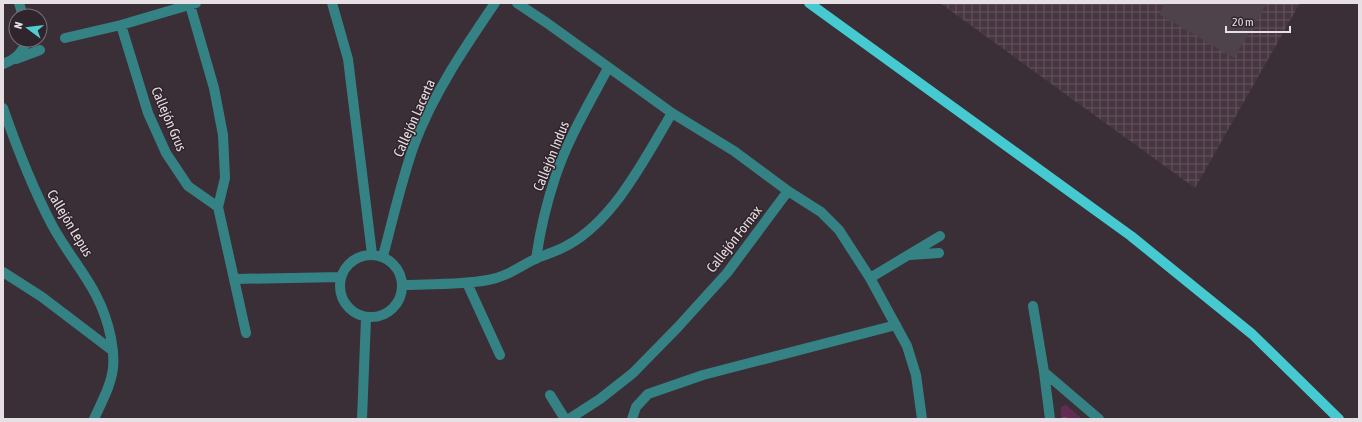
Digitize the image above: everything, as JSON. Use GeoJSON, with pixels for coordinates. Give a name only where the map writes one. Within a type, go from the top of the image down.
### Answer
{"type":"FeatureCollection","features":[{"type":"Feature","properties":{"kind":"main road"},"geometry":{"type":"LineString","coordinates":[[809,3],[1131,236],[1252,334],[1339,419]]}},
{"type":"Feature","properties":{"kind":"street"},"geometry":{"type":"LineString","coordinates":[[332,3],[348,59],[372,254]]}},
{"type":"Feature","properties":{"kind":"street","name":"Callejón Lacerta"},"geometry":{"type":"LineString","coordinates":[[383,256],[399,194],[415,144],[441,89],[495,3]]}},
{"type":"Feature","properties":{"kind":"street"},"geometry":{"type":"LineString","coordinates":[[517,3],[672,113],[734,151],[788,191],[821,212],[839,230],[870,278],[907,346],[916,375],[922,419]]}},
{"type":"Feature","properties":{"kind":"street"},"geometry":{"type":"LineString","coordinates":[[65,38],[120,25],[193,4],[214,88],[223,135],[225,178],[218,207],[246,333]]}},
{"type":"Feature","properties":{"kind":"street","name":"Callejón Grus"},"geometry":{"type":"LineString","coordinates":[[120,25],[148,113],[166,153],[188,186],[218,207]]}},
{"type":"Feature","properties":{"kind":"street"},"geometry":{"type":"LineString","coordinates":[[17,57],[22,48]]}},
{"type":"Feature","properties":{"kind":"street"},"geometry":{"type":"LineString","coordinates":[[3,64],[17,57],[40,50]]}},
{"type":"Feature","properties":{"kind":"street","name":"Callejón Indus"},"geometry":{"type":"LineString","coordinates":[[536,259],[542,220],[555,177],[572,138],[608,68]]}},
{"type":"Feature","properties":{"kind":"street","name":"Callejón Lepus"},"geometry":{"type":"LineString","coordinates":[[3,108],[31,185],[53,227],[92,285],[102,305],[113,351],[113,368],[106,391],[94,419]]}},
{"type":"Feature","properties":{"kind":"street"},"geometry":{"type":"LineString","coordinates":[[403,285],[467,283],[489,280],[512,273],[536,259],[568,245],[594,225],[620,196],[672,113]]}},
{"type":"Feature","properties":{"kind":"street","name":"Callejón Fornax"},"geometry":{"type":"LineString","coordinates":[[569,419],[600,399],[633,372],[678,327],[727,273],[788,191]]}},
{"type":"Feature","properties":{"kind":"street"},"geometry":{"type":"LineString","coordinates":[[870,278],[940,236]]}},
{"type":"Feature","properties":{"kind":"street"},"geometry":{"type":"LineString","coordinates":[[908,255],[939,253]]}},
{"type":"Feature","properties":{"kind":"street"},"geometry":{"type":"LineString","coordinates":[[372,254],[383,256],[393,263],[400,273],[403,285],[400,299],[392,310],[380,317],[366,318],[354,313],[344,303],[340,291],[341,277],[345,268],[352,260],[361,256],[372,254]]}},
{"type":"Feature","properties":{"kind":"street"},"geometry":{"type":"LineString","coordinates":[[3,272],[42,297],[113,351]]}},
{"type":"Feature","properties":{"kind":"street"},"geometry":{"type":"LineString","coordinates":[[235,279],[341,277]]}},
{"type":"Feature","properties":{"kind":"street"},"geometry":{"type":"LineString","coordinates":[[467,283],[500,355]]}},
{"type":"Feature","properties":{"kind":"street"},"geometry":{"type":"LineString","coordinates":[[1033,306],[1050,419]]}},
{"type":"Feature","properties":{"kind":"street"},"geometry":{"type":"LineString","coordinates":[[362,419],[366,318]]}},
{"type":"Feature","properties":{"kind":"street"},"geometry":{"type":"LineString","coordinates":[[632,419],[636,407],[648,394],[703,375],[896,325]]}},
{"type":"Feature","properties":{"kind":"street"},"geometry":{"type":"LineString","coordinates":[[1044,372],[1099,419]]}},
{"type":"Feature","properties":{"kind":"street"},"geometry":{"type":"LineString","coordinates":[[550,395],[565,419]]}},
{"type":"Feature","properties":{"kind":"shaded area"},"geometry":{"type":"Polygon","coordinates":[[[940,3],[1300,3],[1195,188],[940,3]]]}},
{"type":"Feature","properties":{"kind":"green space"},"geometry":{"type":"Polygon","coordinates":[[[1066,405],[1082,419],[1061,419],[1061,407],[1066,405]]]}},
{"type":"Feature","properties":{"kind":"building"},"geometry":{"type":"Polygon","coordinates":[[[1165,3],[1267,3],[1234,58],[1159,14],[1165,3]]]}}]}
